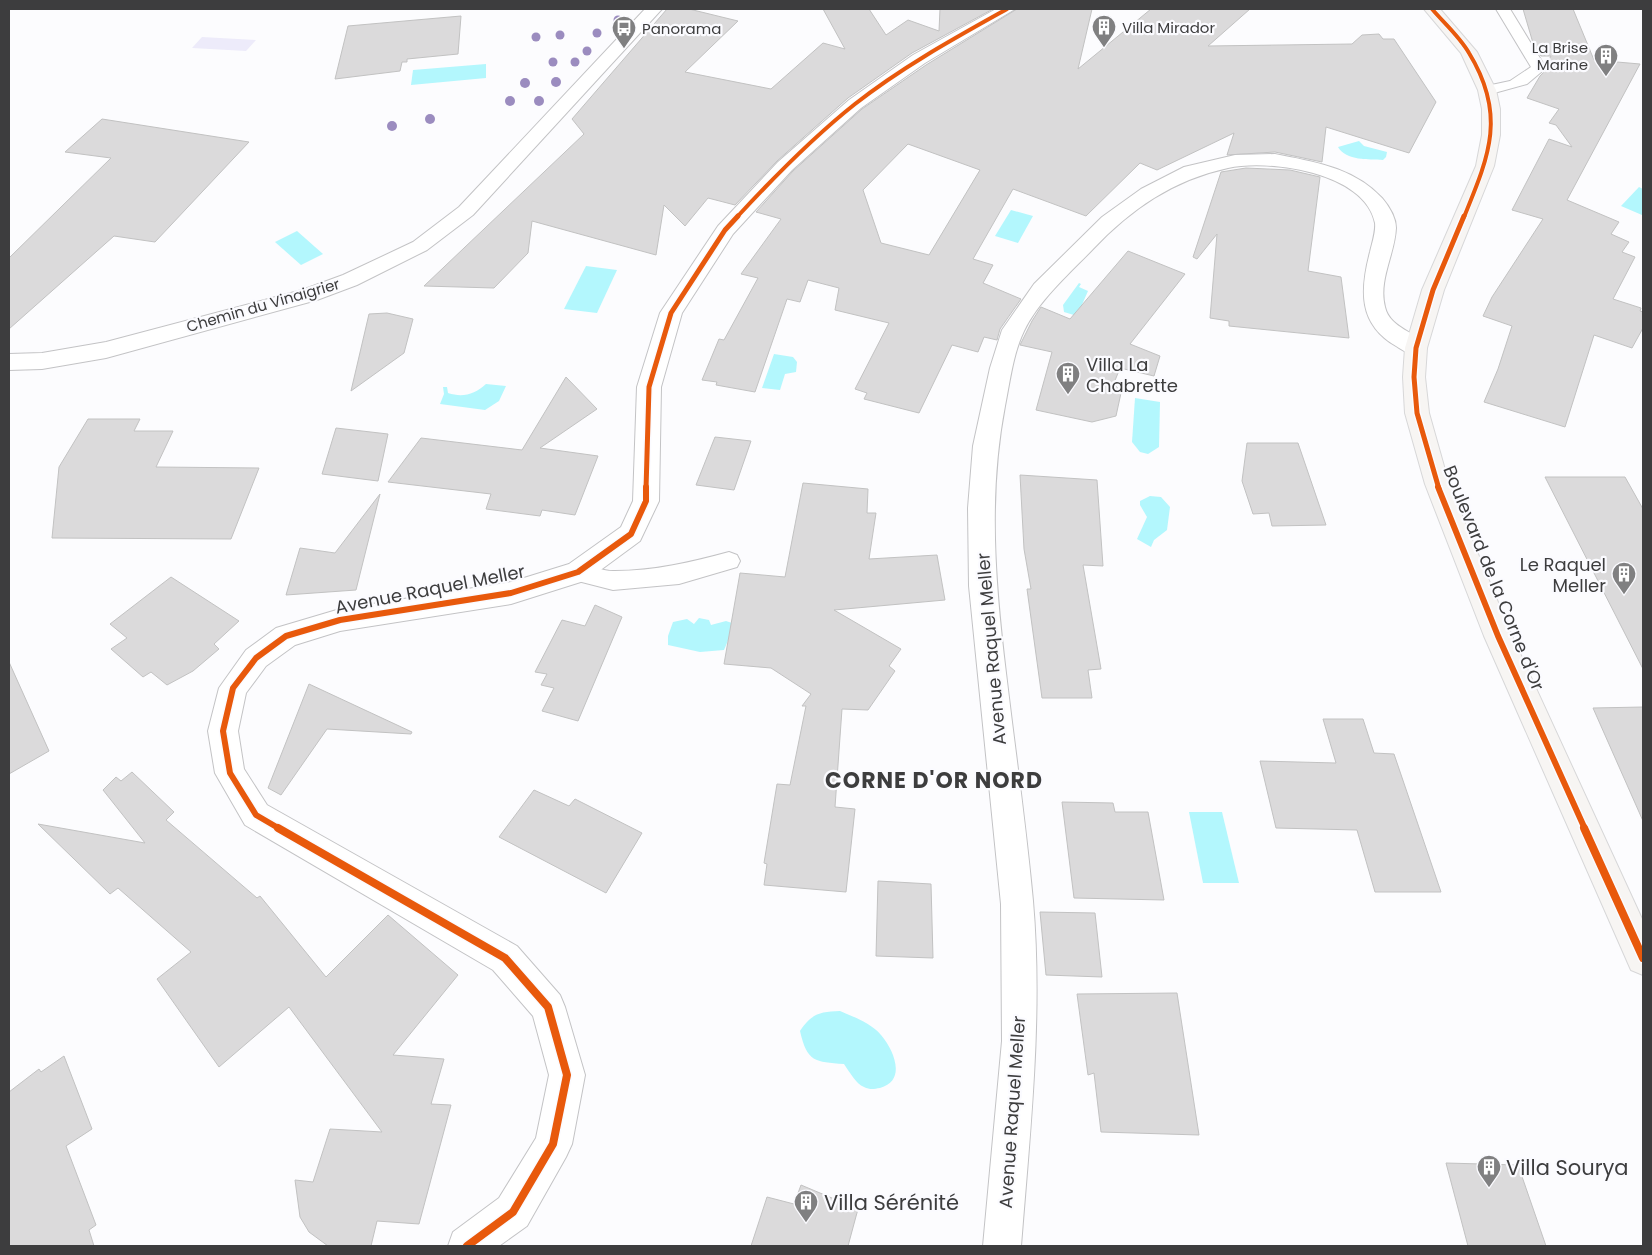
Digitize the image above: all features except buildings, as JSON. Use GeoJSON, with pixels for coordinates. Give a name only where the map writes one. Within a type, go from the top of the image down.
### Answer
{"type":"FeatureCollection","features":[{"type":"Feature","properties":{"kind":"main road","name":"Boulevard de la Corne d'Or"},"geometry":{"type":"LineString","coordinates":[[1432,9],[1469,52],[1487,90],[1491,109],[1492,135],[1485,166],[1433,290],[1416,348],[1414,377],[1417,413],[1437,484],[1498,636],[1643,958]]}},
{"type":"Feature","properties":{"kind":"street","name":"Chemin du Vinaigrier"},"geometry":{"type":"LineString","coordinates":[[9,362],[42,361],[106,350],[309,294],[350,280],[420,246],[466,211],[654,9]]}},
{"type":"Feature","properties":{"kind":"street","name":"Avenue Raquel Meller"},"geometry":{"type":"LineString","coordinates":[[467,1246],[513,1212],[554,1144],[567,1075],[548,1007],[505,958],[256,815],[230,773],[223,731],[233,688],[256,658],[286,636],[340,620],[511,592],[578,572],[631,534],[646,501],[649,387],[668,322],[671,313],[725,230],[785,166],[855,104],[919,59],[1007,9]]}},
{"type":"Feature","properties":{"kind":"street","name":"Avenue Raquel Meller"},"geometry":{"type":"LineString","coordinates":[[1002,1246],[1020,1041],[1017,904],[982,586],[981,508],[986,446],[1001,368],[1013,330],[1042,289],[1109,221],[1148,194],[1191,171],[1235,161],[1275,160],[1322,169],[1362,188],[1380,208],[1386,227],[1375,273],[1374,308],[1392,334],[1416,348]]}},
{"type":"Feature","properties":{"kind":"lane"},"geometry":{"type":"LineString","coordinates":[[1487,90],[1512,86],[1529,79],[1539,68],[1503,9]]}},
{"type":"Feature","properties":{"kind":"lane"},"geometry":{"type":"LineString","coordinates":[[578,572],[613,581],[679,575],[729,561]]}},
{"type":"Feature","properties":{"kind":"shaded area"},"geometry":{"type":"Polygon","coordinates":[[[202,37],[256,40],[246,51],[192,48],[202,37]]]}},
{"type":"Feature","properties":{"kind":"water"},"geometry":{"type":"Polygon","coordinates":[[[486,64],[486,78],[411,85],[413,70],[486,64]]]}},
{"type":"Feature","properties":{"kind":"water"},"geometry":{"type":"Polygon","coordinates":[[[1359,141],[1364,146],[1387,152],[1386,157],[1383,160],[1352,157],[1346,155],[1338,147],[1359,141]]]}},
{"type":"Feature","properties":{"kind":"water"},"geometry":{"type":"Polygon","coordinates":[[[1639,187],[1643,189],[1642,215],[1621,206],[1639,187]]]}},
{"type":"Feature","properties":{"kind":"water"},"geometry":{"type":"Polygon","coordinates":[[[1011,210],[1033,216],[1018,243],[995,236],[1011,210]]]}},
{"type":"Feature","properties":{"kind":"water"},"geometry":{"type":"Polygon","coordinates":[[[297,231],[323,254],[301,265],[275,242],[297,231]]]}},
{"type":"Feature","properties":{"kind":"water"},"geometry":{"type":"Polygon","coordinates":[[[586,266],[617,270],[597,313],[564,309],[586,266]]]}},
{"type":"Feature","properties":{"kind":"water"},"geometry":{"type":"Polygon","coordinates":[[[1079,283],[1081,284],[1079,287],[1088,291],[1077,316],[1064,312],[1063,305],[1079,283]]]}},
{"type":"Feature","properties":{"kind":"water"},"geometry":{"type":"Polygon","coordinates":[[[774,354],[793,357],[797,362],[796,372],[785,374],[780,390],[762,388],[774,354]]]}},
{"type":"Feature","properties":{"kind":"water"},"geometry":{"type":"Polygon","coordinates":[[[486,384],[506,386],[499,401],[485,410],[440,404],[444,394],[443,387],[447,387],[448,393],[464,395],[473,393],[486,384]]]}},
{"type":"Feature","properties":{"kind":"water"},"geometry":{"type":"Polygon","coordinates":[[[1135,398],[1160,402],[1159,447],[1148,454],[1140,452],[1132,442],[1135,398]]]}},
{"type":"Feature","properties":{"kind":"water"},"geometry":{"type":"Polygon","coordinates":[[[1150,496],[1161,497],[1170,507],[1167,530],[1154,540],[1151,547],[1137,539],[1147,517],[1140,505],[1140,501],[1150,496]]]}},
{"type":"Feature","properties":{"kind":"water"},"geometry":{"type":"Polygon","coordinates":[[[699,618],[709,620],[711,625],[726,621],[735,624],[724,650],[700,652],[668,645],[668,636],[673,622],[687,619],[694,624],[699,618]]]}},
{"type":"Feature","properties":{"kind":"water"},"geometry":{"type":"Polygon","coordinates":[[[1189,812],[1222,812],[1239,883],[1203,883],[1189,812]]]}},
{"type":"Feature","properties":{"kind":"water"},"geometry":{"type":"Polygon","coordinates":[[[840,1011],[872,1027],[886,1041],[896,1064],[896,1072],[888,1084],[880,1088],[866,1088],[855,1080],[844,1064],[819,1061],[809,1055],[800,1031],[808,1020],[817,1015],[840,1011]]]}},
{"type":"Feature","properties":{"kind":"cycle path"},"geometry":{"type":"LineString","coordinates":[[467,1246],[513,1212],[553,1144],[567,1075],[548,1007],[505,958],[256,815],[230,773],[223,731],[233,688],[256,658],[286,636],[340,620],[511,593],[578,572],[631,534],[646,501],[649,387],[671,313],[725,230],[785,166],[855,104],[919,59],[1007,9]]}},
{"type":"Feature","properties":{"kind":"cycle path"},"geometry":{"type":"LineString","coordinates":[[1432,9],[1469,52],[1487,90],[1491,109],[1491,135],[1485,166],[1433,290],[1416,348],[1414,377],[1417,413],[1437,484],[1498,636],[1643,958]]}},
{"type":"Feature","properties":{"kind":"place","name":"Villa Mirador"},"geometry":{"type":"Point","coordinates":[1104,48]}},
{"type":"Feature","properties":{"kind":"place","name":"Panorama"},"geometry":{"type":"Point","coordinates":[624,49]}},
{"type":"Feature","properties":{"kind":"place","name":"La Brise Marine"},"geometry":{"type":"Point","coordinates":[1606,77]}},
{"type":"Feature","properties":{"kind":"place","name":"Villa La Chabrette"},"geometry":{"type":"Point","coordinates":[1068,395]}},
{"type":"Feature","properties":{"kind":"place","name":"Le Raquel Meller"},"geometry":{"type":"Point","coordinates":[1624,595]}},
{"type":"Feature","properties":{"kind":"place","name":"Villa Sourya"},"geometry":{"type":"Point","coordinates":[1489,1188]}},
{"type":"Feature","properties":{"kind":"place","name":"Villa Sérénité"},"geometry":{"type":"Point","coordinates":[806,1223]}},
{"type":"Feature","properties":{"kind":"district","name":"CORNE D'OR NORD"},"geometry":{"type":"Point","coordinates":[934,780]}}]}
